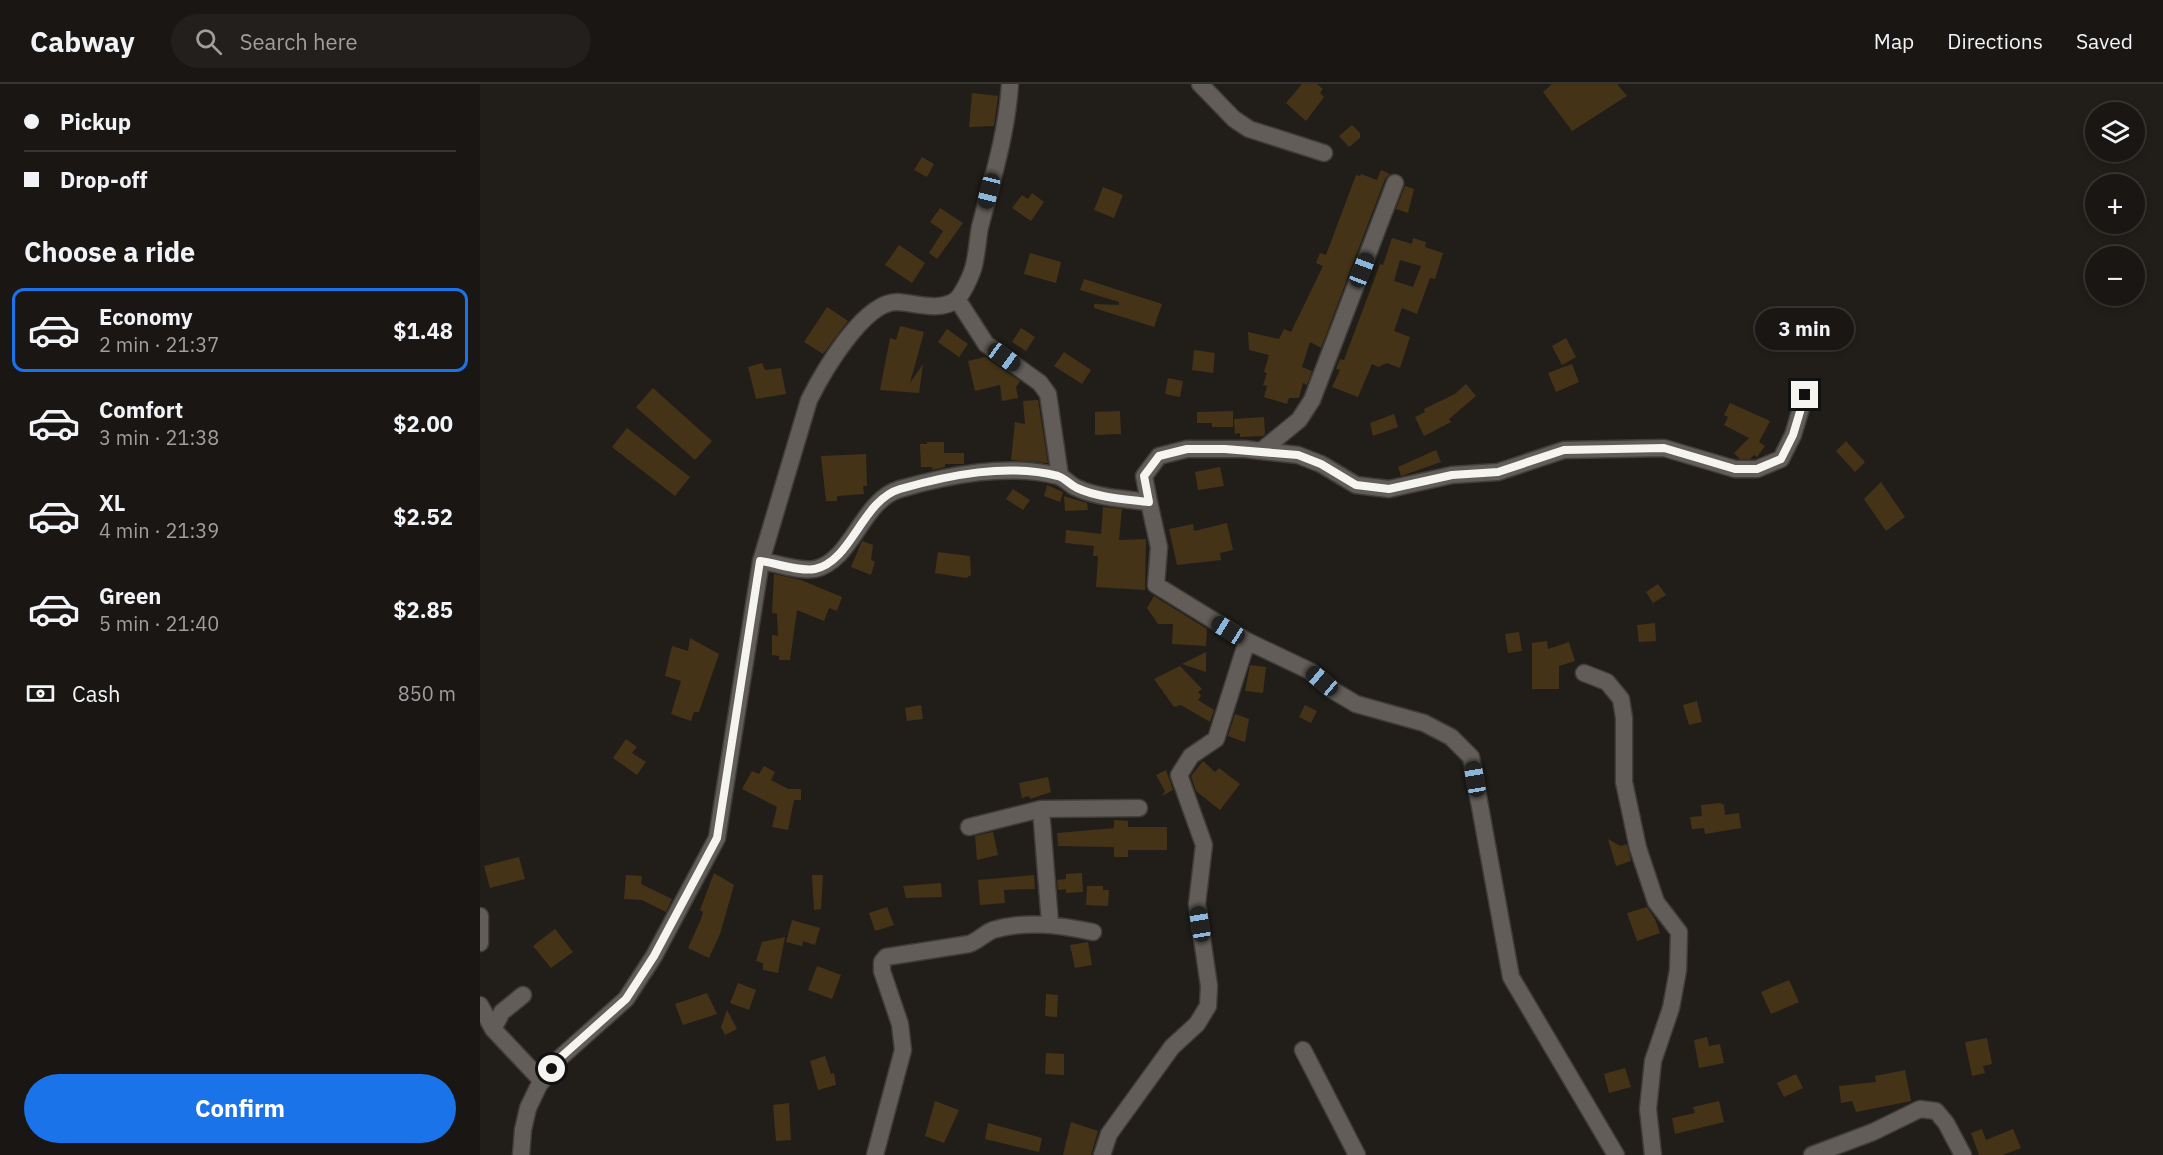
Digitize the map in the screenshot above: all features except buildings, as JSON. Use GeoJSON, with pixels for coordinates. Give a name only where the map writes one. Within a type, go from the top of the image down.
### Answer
{"type":"FeatureCollection","features":[{"type":"Feature","properties":{"kind":"street"},"geometry":{"type":"LineString","coordinates":[[521,1155],[528,1108],[542,1081],[561,1057],[626,999],[654,956],[717,838],[760,561],[809,400],[819,379],[867,314],[896,302],[916,306],[948,304],[957,299],[972,272],[978,236],[1008,120],[1010,84]]}},
{"type":"Feature","properties":{"kind":"street"},"geometry":{"type":"LineString","coordinates":[[1200,84],[1234,119],[1249,129],[1324,153]]}},
{"type":"Feature","properties":{"kind":"street"},"geometry":{"type":"LineString","coordinates":[[1262,451],[1299,420],[1312,400],[1395,183]]}},
{"type":"Feature","properties":{"kind":"street"},"geometry":{"type":"LineString","coordinates":[[957,299],[986,344],[1040,383],[1048,394],[1060,476]]}},
{"type":"Feature","properties":{"kind":"street"},"geometry":{"type":"LineString","coordinates":[[1616,1155],[1511,977],[1471,757],[1451,737],[1424,723],[1356,704],[1334,691],[1310,671],[1247,641],[1156,585],[1159,548],[1144,476],[1159,456],[1187,449],[1262,451],[1298,455],[1321,464],[1356,485],[1389,489],[1452,475],[1498,472],[1564,450],[1664,448],[1735,469],[1757,469],[1781,459],[1793,435],[1805,395]]}},
{"type":"Feature","properties":{"kind":"street"},"geometry":{"type":"LineString","coordinates":[[760,561],[815,569],[837,556],[874,506],[896,490],[950,477],[1010,470],[1060,476],[1075,487],[1099,495],[1149,502]]}},
{"type":"Feature","properties":{"kind":"street"},"geometry":{"type":"LineString","coordinates":[[1102,1155],[1110,1134],[1172,1047],[1197,1024],[1208,1006],[1209,986],[1197,904],[1204,845],[1179,775],[1191,756],[1216,739],[1247,641]]}},
{"type":"Feature","properties":{"kind":"street"},"geometry":{"type":"LineString","coordinates":[[1584,673],[1607,682],[1621,699],[1624,718],[1624,782],[1638,848],[1656,902],[1679,932],[1678,970],[1671,1008],[1653,1061],[1648,1109],[1653,1155]]}},
{"type":"Feature","properties":{"kind":"street"},"geometry":{"type":"LineString","coordinates":[[969,827],[1041,809],[1139,808]]}},
{"type":"Feature","properties":{"kind":"street"},"geometry":{"type":"LineString","coordinates":[[1041,809],[1050,923]]}},
{"type":"Feature","properties":{"kind":"street"},"geometry":{"type":"LineString","coordinates":[[480,916],[480,943]]}},
{"type":"Feature","properties":{"kind":"street"},"geometry":{"type":"LineString","coordinates":[[875,1155],[903,1050],[900,1024],[882,962],[886,957],[969,944],[990,930],[1021,924],[1050,923],[1093,932]]}},
{"type":"Feature","properties":{"kind":"street"},"geometry":{"type":"LineString","coordinates":[[493,1029],[502,1012],[523,995]]}},
{"type":"Feature","properties":{"kind":"street"},"geometry":{"type":"LineString","coordinates":[[480,1005],[493,1029],[542,1081]]}},
{"type":"Feature","properties":{"kind":"street"},"geometry":{"type":"LineString","coordinates":[[1303,1050],[1357,1155]]}},
{"type":"Feature","properties":{"kind":"street"},"geometry":{"type":"LineString","coordinates":[[1812,1155],[1873,1132],[1920,1109],[1936,1112],[1946,1123],[1963,1155]]}},
{"type":"Feature","properties":{"kind":"route"},"geometry":{"type":"LineString","coordinates":[[552,1069],[561,1057],[626,999],[654,956],[717,838],[760,561],[815,569],[837,556],[874,506],[896,490],[950,477],[1010,470],[1060,476],[1075,487],[1099,495],[1149,502],[1144,476],[1159,456],[1187,449],[1244,449],[1298,455],[1321,464],[1356,485],[1389,489],[1452,475],[1498,472],[1564,450],[1664,448],[1735,469],[1757,469],[1781,459],[1793,435],[1805,395]]}}]}
